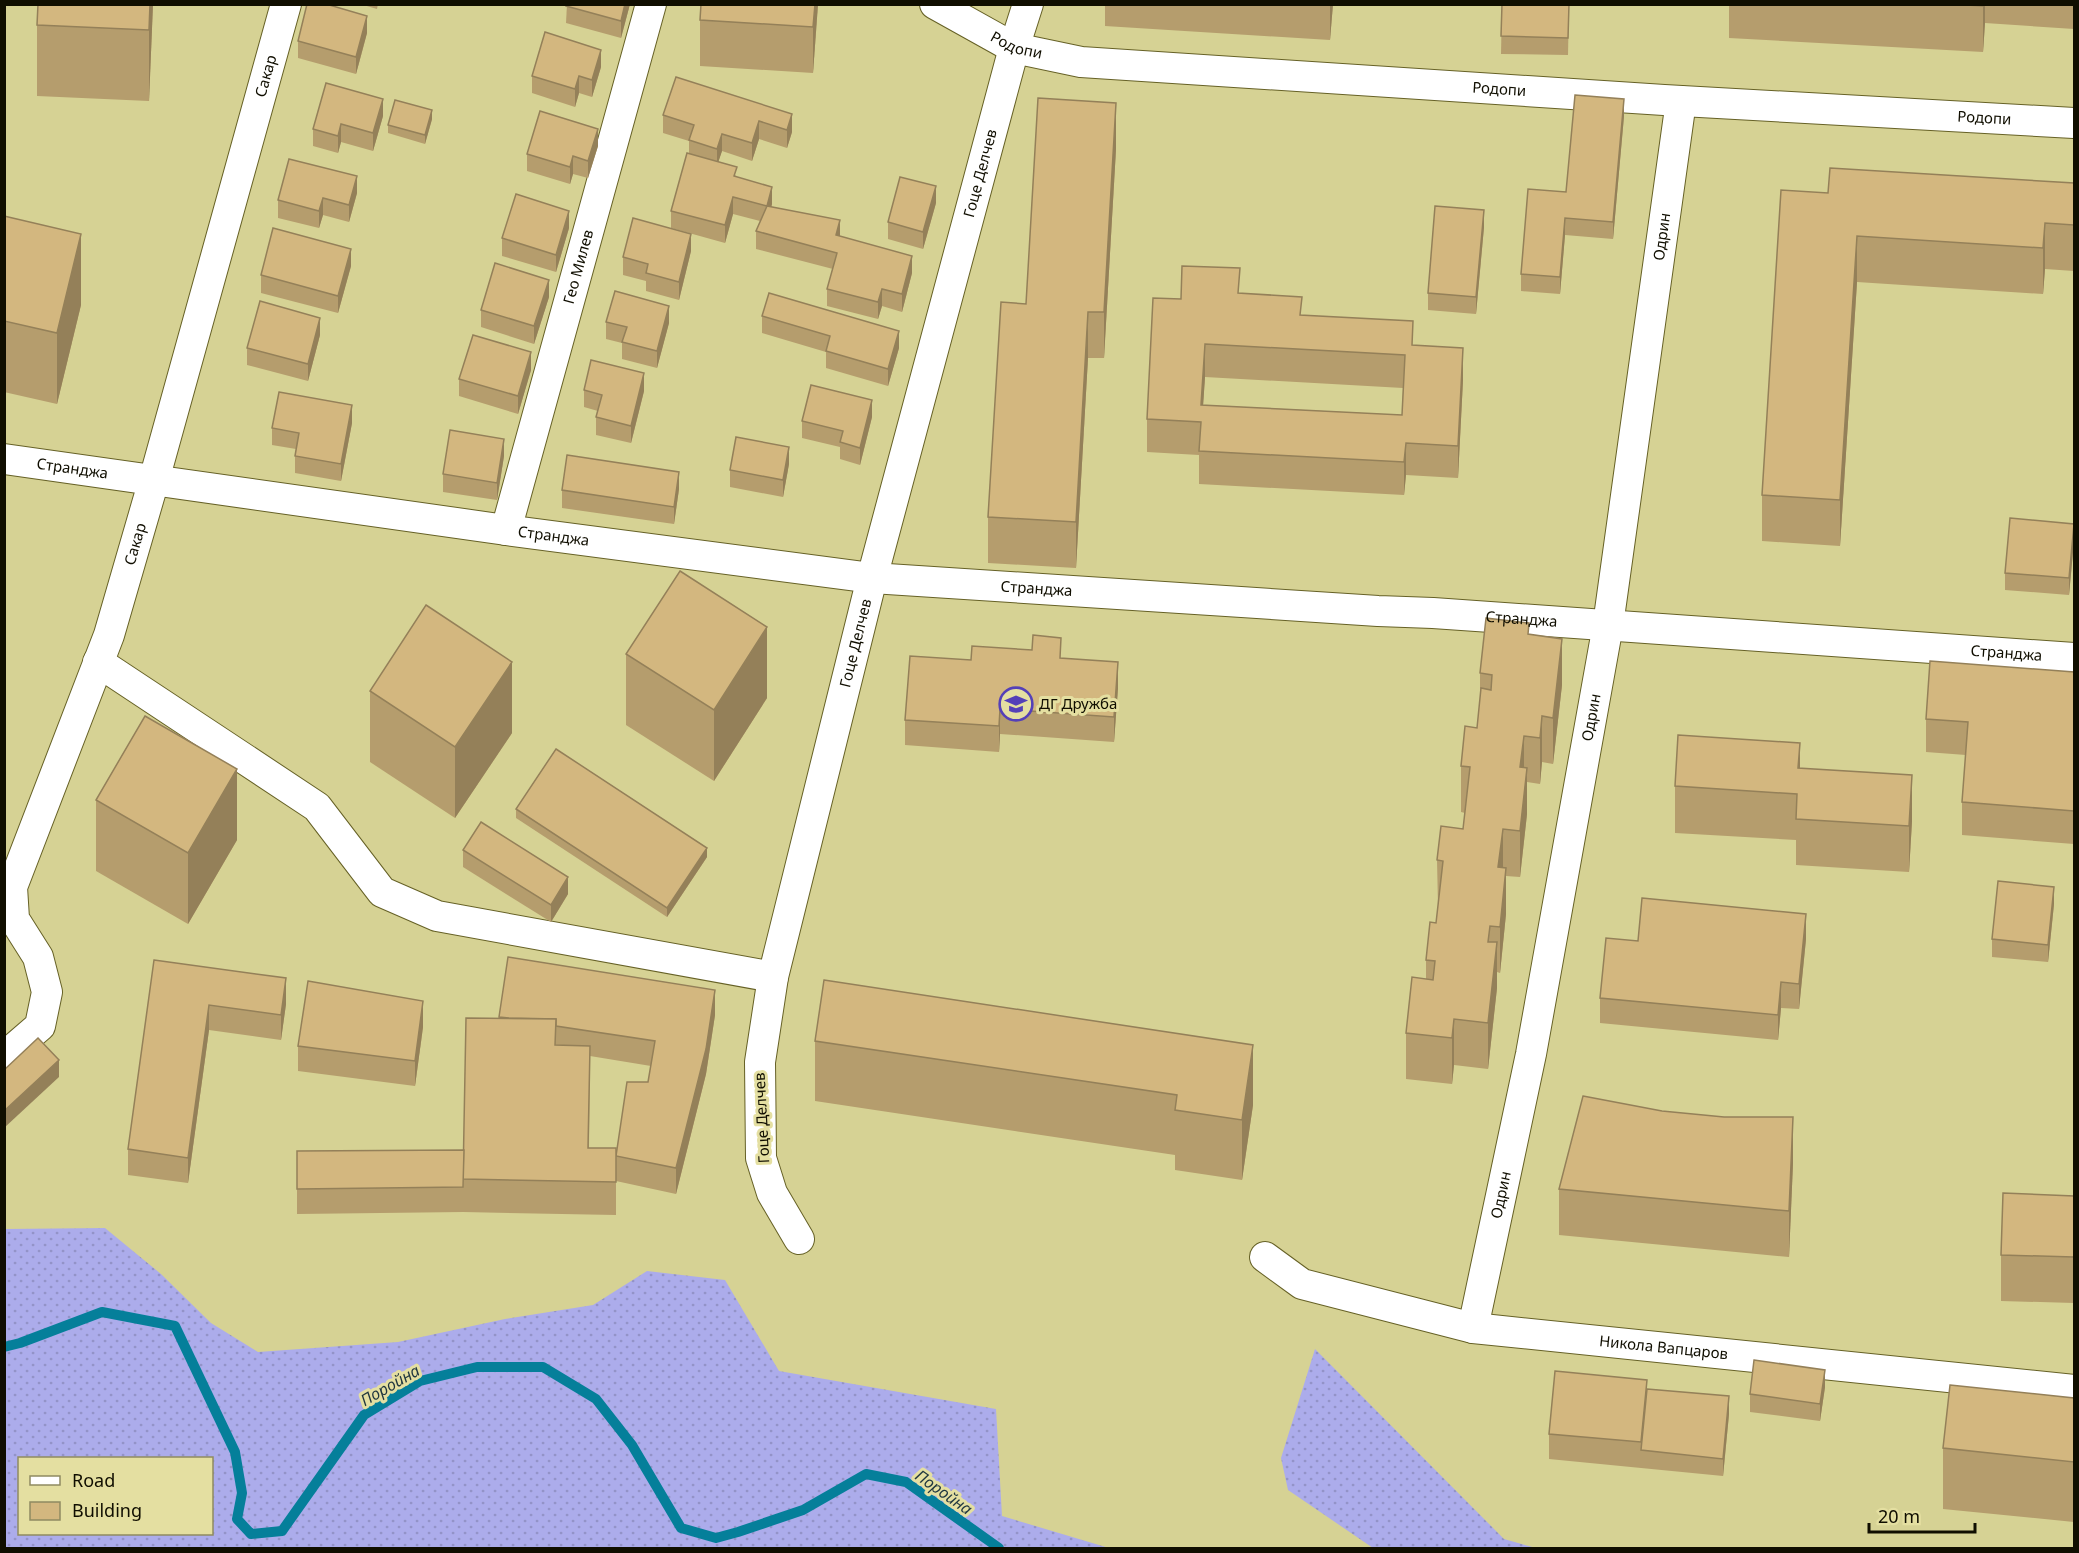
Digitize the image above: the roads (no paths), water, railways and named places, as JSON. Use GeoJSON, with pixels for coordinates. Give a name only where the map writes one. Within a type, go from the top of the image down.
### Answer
{"type":"FeatureCollection","features":[{"type":"Feature","properties":{"kind":"street","name":"Сакар"},"geometry":{"type":"LineString","coordinates":[[4,1057],[40,1026],[47,992],[38,957],[14,919],[12,887],[108,635],[154,480],[286,4]]}},
{"type":"Feature","properties":{"kind":"street","name":"Гео Милев"},"geometry":{"type":"LineString","coordinates":[[506,530],[651,4]]}},
{"type":"Feature","properties":{"kind":"street","name":"Родопи"},"geometry":{"type":"LineString","coordinates":[[935,4],[1014,48],[1081,62],[1681,101],[2074,123]]}},
{"type":"Feature","properties":{"kind":"street","name":"Гоце Делчев"},"geometry":{"type":"LineString","coordinates":[[799,1239],[772,1193],[761,1158],[760,1062],[773,977],[872,578],[1014,48],[1028,4]]}},
{"type":"Feature","properties":{"kind":"street","name":"Одрин"},"geometry":{"type":"LineString","coordinates":[[1473,1328],[1531,1053],[1608,625],[1681,101]]}},
{"type":"Feature","properties":{"kind":"street","name":"Странджа"},"geometry":{"type":"LineString","coordinates":[[4,459],[506,530],[872,578],[1608,625],[2074,658]]}},
{"type":"Feature","properties":{"kind":"street"},"geometry":{"type":"LineString","coordinates":[[98,662],[317,807],[382,892],[437,916],[773,977]]}},
{"type":"Feature","properties":{"kind":"street","name":"Никола Вапцаров"},"geometry":{"type":"LineString","coordinates":[[1265,1257],[1302,1284],[1473,1328],[2074,1390]]}},
{"type":"Feature","properties":{"kind":"waterway","name":"Поройна"},"geometry":{"type":"LineString","coordinates":[[4,1347],[102,1312],[175,1326],[235,1452],[242,1493],[237,1519],[251,1534],[282,1531],[364,1415],[420,1381],[477,1367],[543,1367],[596,1399],[632,1445],[681,1528],[716,1538],[738,1532],[803,1510],[866,1474],[906,1482],[999,1548]]}},
{"type":"Feature","properties":{"kind":"place","name":"ДГ Дружба"},"geometry":{"type":"Point","coordinates":[1016,704]}}]}
